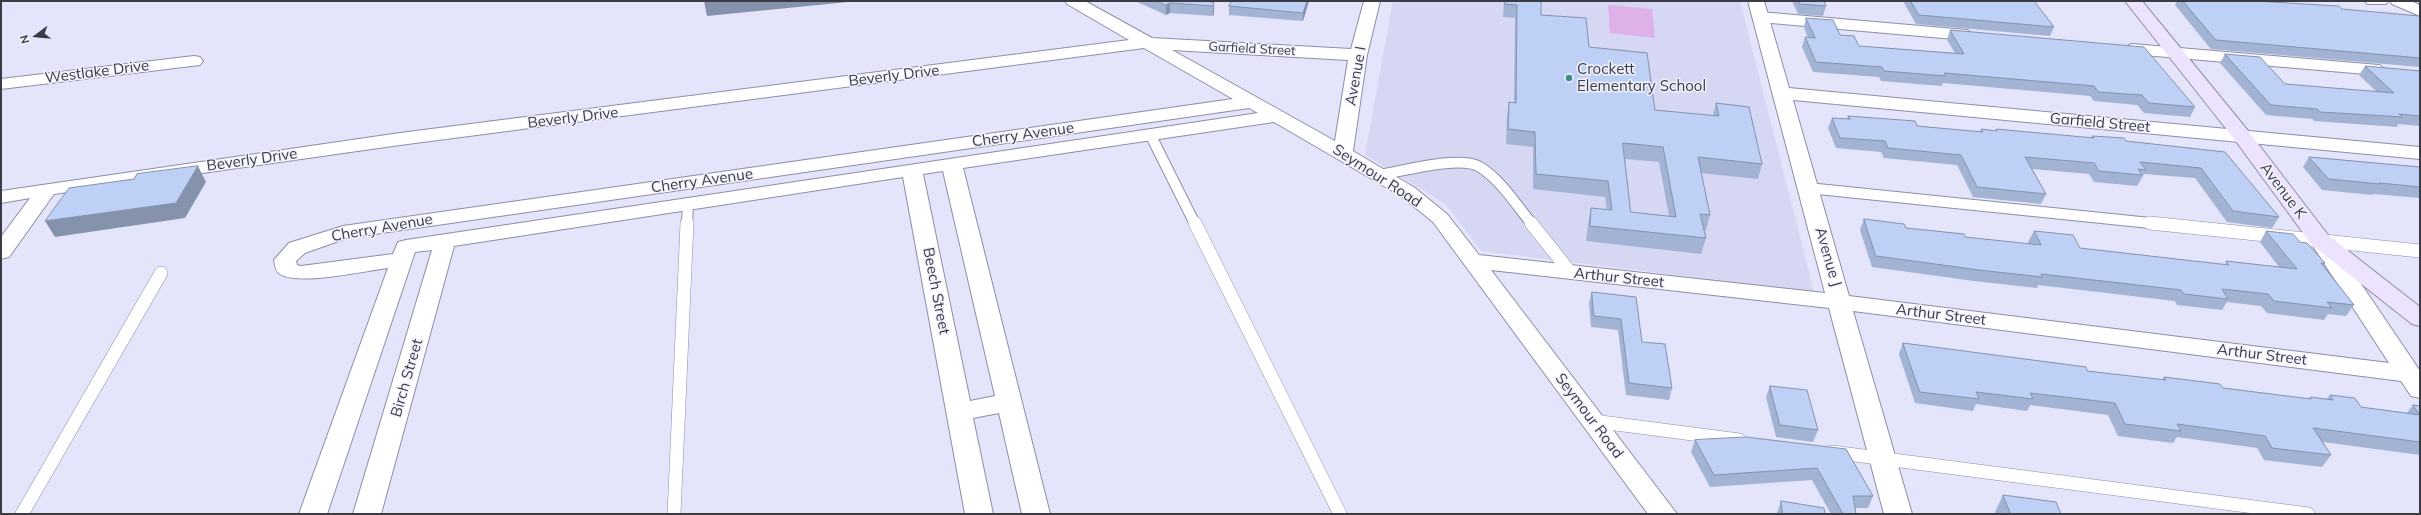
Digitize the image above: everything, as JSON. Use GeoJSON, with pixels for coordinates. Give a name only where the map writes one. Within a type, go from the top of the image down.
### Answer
{"type":"FeatureCollection","features":[{"type":"Feature","properties":{"kind":"street","name":"Seymour Road"},"geometry":{"type":"LineString","coordinates":[[1073,1],[1145,43],[1343,153],[1408,192],[1440,218],[1474,261],[1663,514]]}},
{"type":"Feature","properties":{"kind":"street","name":"Avenue I"},"geometry":{"type":"LineString","coordinates":[[1343,153],[1358,55],[1372,1]]}},
{"type":"Feature","properties":{"kind":"street","name":"Avenue K"},"geometry":{"type":"LineString","coordinates":[[2133,1],[2242,136],[2320,240],[2413,381]]}},
{"type":"Feature","properties":{"kind":"street"},"geometry":{"type":"LineString","coordinates":[[2373,1],[2380,1]]}},
{"type":"Feature","properties":{"kind":"street"},"geometry":{"type":"LineString","coordinates":[[2398,1],[2420,11]]}},
{"type":"Feature","properties":{"kind":"street","name":"Avenue J"},"geometry":{"type":"LineString","coordinates":[[1758,9],[1841,302],[1898,514]]}},
{"type":"Feature","properties":{"kind":"street","name":"Garfield Street"},"geometry":{"type":"LineString","coordinates":[[1145,43],[1358,55]]}},
{"type":"Feature","properties":{"kind":"street","name":"Beverly Drive"},"geometry":{"type":"LineString","coordinates":[[1,198],[46,188],[400,139],[1145,43]]}},
{"type":"Feature","properties":{"kind":"street","name":"Westlake Drive"},"geometry":{"type":"LineString","coordinates":[[1,84],[194,61]]}},
{"type":"Feature","properties":{"kind":"street","name":"Garfield Street"},"geometry":{"type":"LineString","coordinates":[[1781,93],[2420,153]]}},
{"type":"Feature","properties":{"kind":"street","name":"Cherry Avenue"},"geometry":{"type":"LineString","coordinates":[[1251,102],[343,232],[297,248],[285,260],[287,269],[300,273],[404,253],[446,241],[688,203],[1151,136],[1277,116]]}},
{"type":"Feature","properties":{"kind":"street"},"geometry":{"type":"LineString","coordinates":[[952,165],[1036,514]]}},
{"type":"Feature","properties":{"kind":"street","name":"Beech Street"},"geometry":{"type":"LineString","coordinates":[[912,170],[979,514]]}},
{"type":"Feature","properties":{"kind":"street"},"geometry":{"type":"LineString","coordinates":[[1,252],[46,188]]}},
{"type":"Feature","properties":{"kind":"street"},"geometry":{"type":"LineString","coordinates":[[2320,240],[2420,319]]}},
{"type":"Feature","properties":{"kind":"street","name":"Birch Street"},"geometry":{"type":"LineString","coordinates":[[367,514],[446,241]]}},
{"type":"Feature","properties":{"kind":"street"},"geometry":{"type":"LineString","coordinates":[[313,514],[404,253]]}},
{"type":"Feature","properties":{"kind":"street","name":"Arthur Street"},"geometry":{"type":"LineString","coordinates":[[1474,261],[1841,302],[2413,381]]}},
{"type":"Feature","properties":{"kind":"street"},"geometry":{"type":"LineString","coordinates":[[959,412],[1008,402]]}},
{"type":"Feature","properties":{"kind":"lane"},"geometry":{"type":"LineString","coordinates":[[1758,9],[1979,36]]}},
{"type":"Feature","properties":{"kind":"lane"},"geometry":{"type":"LineString","coordinates":[[2120,48],[2388,71]]}},
{"type":"Feature","properties":{"kind":"lane"},"geometry":{"type":"LineString","coordinates":[[1151,136],[1340,514]]}},
{"type":"Feature","properties":{"kind":"lane"},"geometry":{"type":"LineString","coordinates":[[1380,175],[1461,162],[1479,166],[1496,179],[1570,272]]}},
{"type":"Feature","properties":{"kind":"lane"},"geometry":{"type":"LineString","coordinates":[[1808,188],[2420,251]]}},
{"type":"Feature","properties":{"kind":"lane"},"geometry":{"type":"LineString","coordinates":[[674,514],[688,203]]}},
{"type":"Feature","properties":{"kind":"lane"},"geometry":{"type":"LineString","coordinates":[[22,514],[161,273]]}},
{"type":"Feature","properties":{"kind":"lane"},"geometry":{"type":"LineString","coordinates":[[1593,421],[1750,441]]}},
{"type":"Feature","properties":{"kind":"lane"},"geometry":{"type":"LineString","coordinates":[[1820,451],[2308,514]]}},
{"type":"Feature","properties":{"kind":"shaded area","name":"Crockett Elementary School"},"geometry":{"type":"Polygon","coordinates":[[[1393,1],[1740,1],[1814,292],[1481,251],[1446,204],[1365,155],[1393,1]]]}},
{"type":"Feature","properties":{"kind":"shaded area"},"geometry":{"type":"Polygon","coordinates":[[[1608,5],[1652,9],[1655,38],[1610,33],[1608,5]]]}},
{"type":"Feature","properties":{"kind":"building"},"geometry":{"type":"Polygon","coordinates":[[[1157,1],[1209,1],[1214,3],[1213,6],[1170,3],[1166,5],[1157,1]]]}},
{"type":"Feature","properties":{"kind":"building"},"geometry":{"type":"Polygon","coordinates":[[[1232,1],[1307,1],[1303,13],[1229,6],[1232,1]]]}},
{"type":"Feature","properties":{"kind":"building"},"geometry":{"type":"Polygon","coordinates":[[[1505,1],[1541,1],[1541,15],[1586,18],[1589,47],[1647,53],[1655,110],[1719,116],[1716,103],[1749,107],[1762,164],[1698,157],[1710,215],[1700,214],[1706,238],[1590,226],[1591,208],[1612,210],[1608,181],[1536,174],[1535,132],[1508,129],[1509,102],[1516,103],[1517,5],[1505,4],[1505,1]],[[1623,143],[1631,212],[1676,217],[1663,147],[1623,143]]]}},
{"type":"Feature","properties":{"kind":"building"},"geometry":{"type":"Polygon","coordinates":[[[1799,1],[1824,1],[1826,6],[1800,4],[1799,1]]]}},
{"type":"Feature","properties":{"kind":"building"},"geometry":{"type":"Polygon","coordinates":[[[1911,1],[2034,1],[2054,27],[1919,15],[1911,1]]]}},
{"type":"Feature","properties":{"kind":"building"},"geometry":{"type":"Polygon","coordinates":[[[2183,1],[2254,1],[2339,6],[2342,9],[2420,16],[2420,58],[2216,40],[2183,1]]]}},
{"type":"Feature","properties":{"kind":"building"},"geometry":{"type":"Polygon","coordinates":[[[1806,18],[1833,20],[1840,35],[1854,36],[1859,46],[1964,54],[1950,30],[2144,47],[2195,107],[2149,103],[2142,95],[2098,92],[2094,86],[1944,73],[1946,76],[1884,71],[1882,67],[1816,62],[1805,37],[1815,38],[1806,18]]]}},
{"type":"Feature","properties":{"kind":"building"},"geometry":{"type":"Polygon","coordinates":[[[2225,54],[2260,57],[2285,84],[2394,93],[2365,66],[2420,71],[2420,116],[2399,114],[2403,117],[2320,112],[2317,109],[2271,105],[2225,54]]]}},
{"type":"Feature","properties":{"kind":"building"},"geometry":{"type":"Polygon","coordinates":[[[1848,116],[1915,121],[1917,126],[1983,132],[1981,129],[2094,138],[2092,136],[2124,138],[2126,141],[2225,152],[2279,217],[2233,211],[2201,168],[2140,162],[2146,170],[2138,169],[2142,175],[2099,171],[2094,163],[2025,157],[2046,194],[1977,187],[1961,155],[1888,148],[1885,141],[1840,138],[1832,118],[1850,119],[1848,116]]]}},
{"type":"Feature","properties":{"kind":"building"},"geometry":{"type":"Polygon","coordinates":[[[2309,157],[2420,167],[2420,187],[2329,179],[2309,157]]]}},
{"type":"Feature","properties":{"kind":"building"},"geometry":{"type":"Polygon","coordinates":[[[198,166],[176,203],[45,221],[69,188],[134,179],[137,174],[198,166]]]}},
{"type":"Feature","properties":{"kind":"building"},"geometry":{"type":"Polygon","coordinates":[[[1864,219],[1904,224],[1906,228],[1964,234],[1965,237],[2041,245],[2034,231],[2073,235],[2080,248],[2229,265],[2226,261],[2297,269],[2266,231],[2293,234],[2300,242],[2307,243],[2325,263],[2321,263],[2354,305],[2327,302],[2332,308],[2274,301],[2268,294],[2222,289],[2228,299],[2184,294],[2181,290],[2041,274],[2042,277],[1979,270],[1876,256],[1864,219]]]}},
{"type":"Feature","properties":{"kind":"building"},"geometry":{"type":"Polygon","coordinates":[[[1592,292],[1636,297],[1642,342],[1665,344],[1672,388],[1629,383],[1621,319],[1594,316],[1592,292]]]}},
{"type":"Feature","properties":{"kind":"building"},"geometry":{"type":"Polygon","coordinates":[[[1903,343],[2086,367],[2087,371],[2166,380],[2164,377],[2220,384],[2223,388],[2311,399],[2310,397],[2333,400],[2330,395],[2355,398],[2361,407],[2420,415],[2420,442],[2313,428],[2331,455],[2272,448],[2265,436],[2177,424],[2181,431],[2125,424],[2115,403],[2030,393],[2033,399],[1976,392],[1979,399],[1920,392],[1903,343]]]}},
{"type":"Feature","properties":{"kind":"building"},"geometry":{"type":"Polygon","coordinates":[[[1770,386],[1807,390],[1818,430],[1780,425],[1770,386]]]}},
{"type":"Feature","properties":{"kind":"building"},"geometry":{"type":"Polygon","coordinates":[[[2413,405],[2420,406],[2420,415],[2413,405]]]}},
{"type":"Feature","properties":{"kind":"building"},"geometry":{"type":"Polygon","coordinates":[[[1746,437],[1846,449],[1873,496],[1853,496],[1856,514],[1843,514],[1817,468],[1714,475],[1695,440],[1746,437]]]}},
{"type":"Feature","properties":{"kind":"building"},"geometry":{"type":"Polygon","coordinates":[[[2003,495],[2056,502],[2061,514],[2011,514],[2003,495]]]}},
{"type":"Feature","properties":{"kind":"building"},"geometry":{"type":"Polygon","coordinates":[[[1781,501],[1824,508],[1825,514],[1783,514],[1781,501]]]}},
{"type":"Feature","properties":{"kind":"place","name":"Crockett Elementary School"},"geometry":{"type":"Point","coordinates":[1569,78]}}]}
